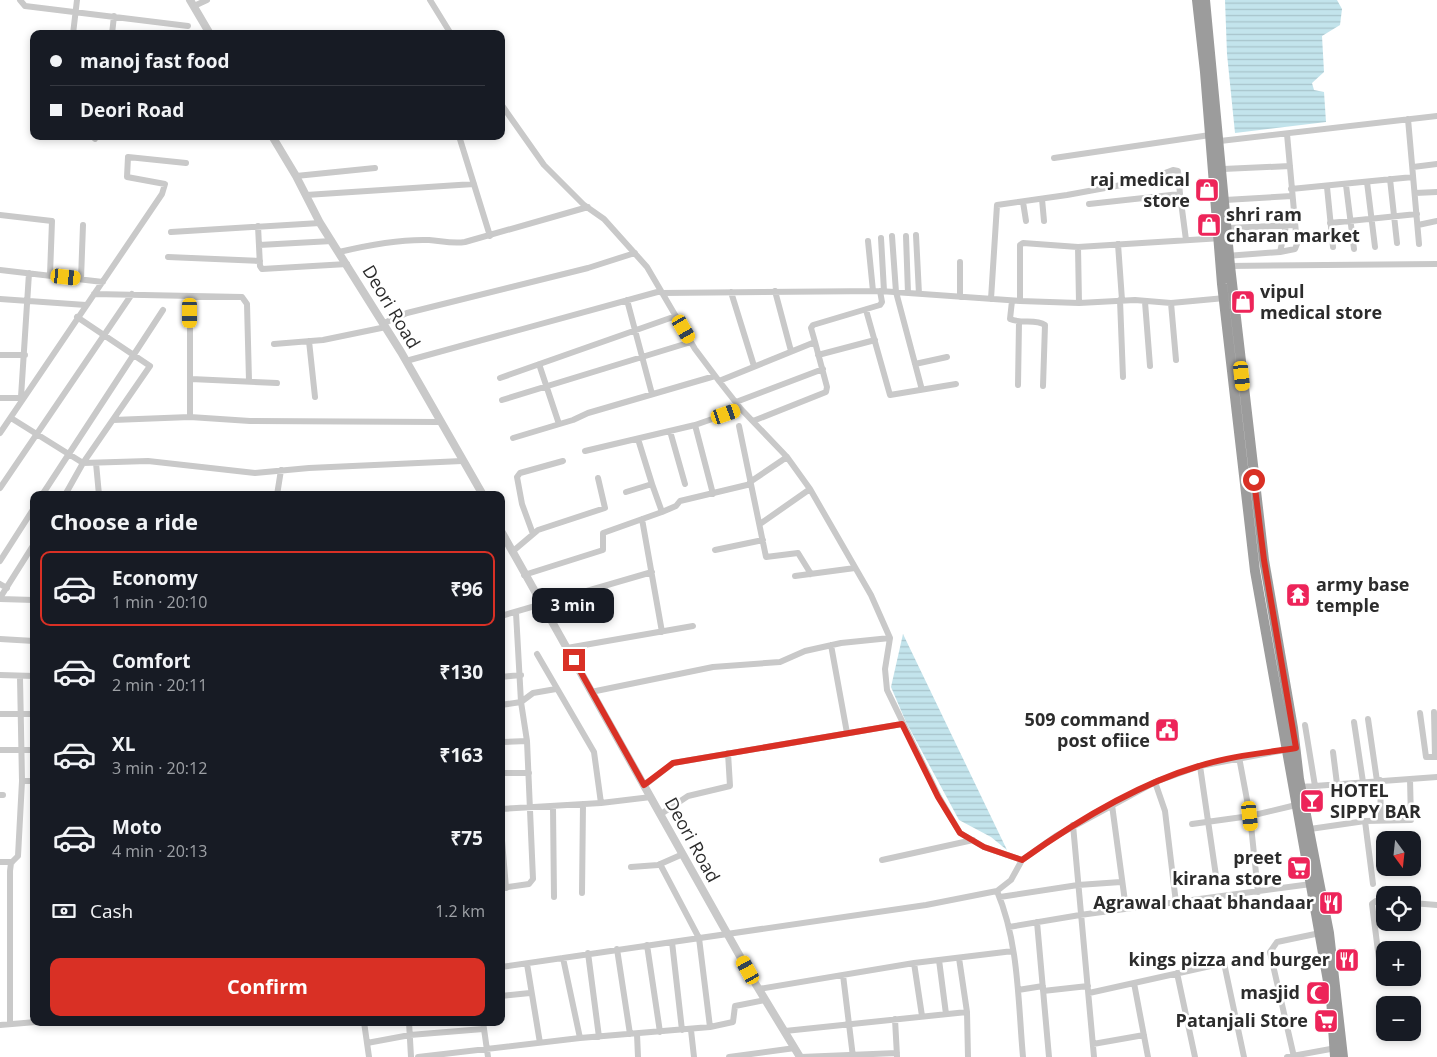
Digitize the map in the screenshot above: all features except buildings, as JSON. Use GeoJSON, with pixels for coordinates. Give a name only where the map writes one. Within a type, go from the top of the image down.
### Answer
{"type":"FeatureCollection","features":[{"type":"Feature","properties":{"kind":"highway"},"geometry":{"type":"LineString","coordinates":[[1196,0],[1210,135],[1225,235]]}},
{"type":"Feature","properties":{"kind":"highway"},"geometry":{"type":"LineString","coordinates":[[1205,0],[1223,169],[1225,261],[1255,571],[1291,748],[1310,828],[1334,968],[1339,1052]]}},
{"type":"Feature","properties":{"kind":"highway"},"geometry":{"type":"LineString","coordinates":[[1291,748],[1296,805],[1320,933],[1339,1052]]}},
{"type":"Feature","properties":{"kind":"street"},"geometry":{"type":"LineString","coordinates":[[20,0],[25,6],[76,10],[188,26]]}},
{"type":"Feature","properties":{"kind":"street"},"geometry":{"type":"LineString","coordinates":[[74,30],[77,0]]}},
{"type":"Feature","properties":{"kind":"street"},"geometry":{"type":"LineString","coordinates":[[207,0],[192,3],[208,30]]}},
{"type":"Feature","properties":{"kind":"street"},"geometry":{"type":"LineString","coordinates":[[430,0],[449,30]]}},
{"type":"Feature","properties":{"kind":"street"},"geometry":{"type":"LineString","coordinates":[[112,30],[114,16]]}},
{"type":"Feature","properties":{"kind":"street"},"geometry":{"type":"LineString","coordinates":[[505,110],[544,165],[588,207],[604,219],[635,253],[647,268],[691,342],[717,378],[742,409],[787,456],[810,489],[871,596],[890,638],[885,680],[902,724],[938,797],[960,833],[1022,860]]}},
{"type":"Feature","properties":{"kind":"street"},"geometry":{"type":"LineString","coordinates":[[1220,141],[1437,117]]}},
{"type":"Feature","properties":{"kind":"street"},"geometry":{"type":"LineString","coordinates":[[1408,119],[1418,225],[1418,244]]}},
{"type":"Feature","properties":{"kind":"street"},"geometry":{"type":"LineString","coordinates":[[1225,261],[1295,249],[1297,244],[1296,225],[1287,134]]}},
{"type":"Feature","properties":{"kind":"street"},"geometry":{"type":"LineString","coordinates":[[1054,158],[1210,135]]}},
{"type":"Feature","properties":{"kind":"street","name":"Deori Road"},"geometry":{"type":"LineString","coordinates":[[274,140],[296,176],[320,223],[406,361],[477,491]]}},
{"type":"Feature","properties":{"kind":"street"},"geometry":{"type":"LineString","coordinates":[[460,140],[490,236]]}},
{"type":"Feature","properties":{"kind":"street"},"geometry":{"type":"LineString","coordinates":[[0,433],[144,221],[165,184],[127,177],[128,157],[186,163]]}},
{"type":"Feature","properties":{"kind":"street"},"geometry":{"type":"LineString","coordinates":[[1412,167],[1437,164]]}},
{"type":"Feature","properties":{"kind":"street"},"geometry":{"type":"LineString","coordinates":[[1223,169],[1290,166]]}},
{"type":"Feature","properties":{"kind":"street"},"geometry":{"type":"LineString","coordinates":[[296,176],[375,168]]}},
{"type":"Feature","properties":{"kind":"street"},"geometry":{"type":"LineString","coordinates":[[991,299],[995,207],[999,203],[1023,202],[1142,181],[1174,170],[1178,171],[1186,240]]}},
{"type":"Feature","properties":{"kind":"street"},"geometry":{"type":"LineString","coordinates":[[1292,189],[1413,177]]}},
{"type":"Feature","properties":{"kind":"street"},"geometry":{"type":"LineString","coordinates":[[1390,179],[1396,243]]}},
{"type":"Feature","properties":{"kind":"street"},"geometry":{"type":"LineString","coordinates":[[1367,182],[1375,247]]}},
{"type":"Feature","properties":{"kind":"street"},"geometry":{"type":"LineString","coordinates":[[306,195],[474,184]]}},
{"type":"Feature","properties":{"kind":"street"},"geometry":{"type":"LineString","coordinates":[[1346,184],[1354,249]]}},
{"type":"Feature","properties":{"kind":"street"},"geometry":{"type":"LineString","coordinates":[[1327,187],[1333,247]]}},
{"type":"Feature","properties":{"kind":"street"},"geometry":{"type":"LineString","coordinates":[[1415,194],[1437,192]]}},
{"type":"Feature","properties":{"kind":"street"},"geometry":{"type":"LineString","coordinates":[[1089,204],[1180,194]]}},
{"type":"Feature","properties":{"kind":"street"},"geometry":{"type":"LineString","coordinates":[[1225,200],[1292,196]]}},
{"type":"Feature","properties":{"kind":"street"},"geometry":{"type":"LineString","coordinates":[[1042,199],[1044,221]]}},
{"type":"Feature","properties":{"kind":"street"},"geometry":{"type":"LineString","coordinates":[[1023,202],[1026,222]]}},
{"type":"Feature","properties":{"kind":"street"},"geometry":{"type":"LineString","coordinates":[[339,252],[405,241],[431,240],[453,244],[490,236],[588,207]]}},
{"type":"Feature","properties":{"kind":"street"},"geometry":{"type":"LineString","coordinates":[[1330,223],[1417,214]]}},
{"type":"Feature","properties":{"kind":"street"},"geometry":{"type":"LineString","coordinates":[[0,215],[52,221],[50,275]]}},
{"type":"Feature","properties":{"kind":"street"},"geometry":{"type":"LineString","coordinates":[[1418,225],[1437,221]]}},
{"type":"Feature","properties":{"kind":"street"},"geometry":{"type":"LineString","coordinates":[[171,232],[320,223]]}},
{"type":"Feature","properties":{"kind":"street"},"geometry":{"type":"LineString","coordinates":[[81,279],[83,225]]}},
{"type":"Feature","properties":{"kind":"street"},"geometry":{"type":"LineString","coordinates":[[1020,301],[1020,245],[1023,243],[1078,247],[1186,240],[1296,225]]}},
{"type":"Feature","properties":{"kind":"street"},"geometry":{"type":"LineString","coordinates":[[258,226],[260,261],[263,270],[347,264]]}},
{"type":"Feature","properties":{"kind":"street"},"geometry":{"type":"LineString","coordinates":[[1280,252],[1286,226]]}},
{"type":"Feature","properties":{"kind":"street"},"geometry":{"type":"LineString","coordinates":[[916,235],[920,294]]}},
{"type":"Feature","properties":{"kind":"street"},"geometry":{"type":"LineString","coordinates":[[892,236],[896,292],[922,390]]}},
{"type":"Feature","properties":{"kind":"street"},"geometry":{"type":"LineString","coordinates":[[906,236],[908,293]]}},
{"type":"Feature","properties":{"kind":"street"},"geometry":{"type":"LineString","coordinates":[[879,291],[881,238]]}},
{"type":"Feature","properties":{"kind":"street"},"geometry":{"type":"LineString","coordinates":[[259,245],[332,241]]}},
{"type":"Feature","properties":{"kind":"street"},"geometry":{"type":"LineString","coordinates":[[753,421],[824,394],[827,388],[811,328],[813,325],[881,304],[868,241]]}},
{"type":"Feature","properties":{"kind":"street"},"geometry":{"type":"LineString","coordinates":[[1118,244],[1122,377]]}},
{"type":"Feature","properties":{"kind":"street"},"geometry":{"type":"LineString","coordinates":[[1078,247],[1079,303]]}},
{"type":"Feature","properties":{"kind":"street"},"geometry":{"type":"LineString","coordinates":[[274,344],[309,341],[385,325],[408,313],[588,268],[635,253]]}},
{"type":"Feature","properties":{"kind":"street"},"geometry":{"type":"LineString","coordinates":[[168,258],[260,261]]}},
{"type":"Feature","properties":{"kind":"street"},"geometry":{"type":"LineString","coordinates":[[1225,261],[1437,264]]}},
{"type":"Feature","properties":{"kind":"street"},"geometry":{"type":"LineString","coordinates":[[960,262],[960,297]]}},
{"type":"Feature","properties":{"kind":"street"},"geometry":{"type":"LineString","coordinates":[[0,270],[103,282]]}},
{"type":"Feature","properties":{"kind":"street"},"geometry":{"type":"LineString","coordinates":[[23,397],[29,273]]}},
{"type":"Feature","properties":{"kind":"street"},"geometry":{"type":"LineString","coordinates":[[775,291],[792,351]]}},
{"type":"Feature","properties":{"kind":"street"},"geometry":{"type":"LineString","coordinates":[[406,361],[662,292],[879,291],[1012,301],[1079,303],[1121,300],[1171,303],[1229,298]]}},
{"type":"Feature","properties":{"kind":"street"},"geometry":{"type":"LineString","coordinates":[[731,292],[754,366]]}},
{"type":"Feature","properties":{"kind":"street"},"geometry":{"type":"LineString","coordinates":[[94,294],[244,298],[247,304],[249,381]]}},
{"type":"Feature","properties":{"kind":"street"},"geometry":{"type":"LineString","coordinates":[[0,488],[38,435],[132,294]]}},
{"type":"Feature","properties":{"kind":"street"},"geometry":{"type":"LineString","coordinates":[[190,296],[190,417]]}},
{"type":"Feature","properties":{"kind":"street"},"geometry":{"type":"LineString","coordinates":[[0,299],[86,304]]}},
{"type":"Feature","properties":{"kind":"street"},"geometry":{"type":"LineString","coordinates":[[627,300],[652,394]]}},
{"type":"Feature","properties":{"kind":"street"},"geometry":{"type":"LineString","coordinates":[[1012,301],[1009,317],[1019,322],[1041,322],[1045,325],[1043,386]]}},
{"type":"Feature","properties":{"kind":"street"},"geometry":{"type":"LineString","coordinates":[[1145,302],[1150,366]]}},
{"type":"Feature","properties":{"kind":"street"},"geometry":{"type":"LineString","coordinates":[[1171,303],[1176,360]]}},
{"type":"Feature","properties":{"kind":"street"},"geometry":{"type":"LineString","coordinates":[[45,491],[163,310]]}},
{"type":"Feature","properties":{"kind":"street"},"geometry":{"type":"LineString","coordinates":[[866,310],[890,395],[956,384]]}},
{"type":"Feature","properties":{"kind":"street"},"geometry":{"type":"LineString","coordinates":[[500,378],[676,316]]}},
{"type":"Feature","properties":{"kind":"street"},"geometry":{"type":"LineString","coordinates":[[68,491],[83,463],[150,367],[77,318]]}},
{"type":"Feature","properties":{"kind":"street"},"geometry":{"type":"LineString","coordinates":[[1018,385],[1019,322]]}},
{"type":"Feature","properties":{"kind":"street"},"geometry":{"type":"LineString","coordinates":[[818,355],[875,340]]}},
{"type":"Feature","properties":{"kind":"street"},"geometry":{"type":"LineString","coordinates":[[309,341],[315,397]]}},
{"type":"Feature","properties":{"kind":"street"},"geometry":{"type":"LineString","coordinates":[[502,400],[691,342]]}},
{"type":"Feature","properties":{"kind":"street"},"geometry":{"type":"LineString","coordinates":[[512,438],[652,394],[717,378],[815,342]]}},
{"type":"Feature","properties":{"kind":"street"},"geometry":{"type":"LineString","coordinates":[[0,355],[25,355]]}},
{"type":"Feature","properties":{"kind":"street"},"geometry":{"type":"LineString","coordinates":[[915,364],[947,357]]}},
{"type":"Feature","properties":{"kind":"street"},"geometry":{"type":"LineString","coordinates":[[539,364],[559,424]]}},
{"type":"Feature","properties":{"kind":"street"},"geometry":{"type":"LineString","coordinates":[[736,402],[823,369]]}},
{"type":"Feature","properties":{"kind":"street"},"geometry":{"type":"LineString","coordinates":[[191,379],[277,383]]}},
{"type":"Feature","properties":{"kind":"street"},"geometry":{"type":"LineString","coordinates":[[0,398],[23,397]]}},
{"type":"Feature","properties":{"kind":"street"},"geometry":{"type":"LineString","coordinates":[[585,451],[695,425],[742,409]]}},
{"type":"Feature","properties":{"kind":"street"},"geometry":{"type":"LineString","coordinates":[[113,420],[190,417],[250,421],[439,422]]}},
{"type":"Feature","properties":{"kind":"street"},"geometry":{"type":"LineString","coordinates":[[11,418],[83,463],[148,461],[254,473],[462,461]]}},
{"type":"Feature","properties":{"kind":"street"},"geometry":{"type":"LineString","coordinates":[[695,425],[713,494]]}},
{"type":"Feature","properties":{"kind":"street"},"geometry":{"type":"LineString","coordinates":[[739,426],[767,558],[798,553],[811,574]]}},
{"type":"Feature","properties":{"kind":"street"},"geometry":{"type":"LineString","coordinates":[[670,431],[685,484]]}},
{"type":"Feature","properties":{"kind":"street"},"geometry":{"type":"LineString","coordinates":[[638,439],[662,512]]}},
{"type":"Feature","properties":{"kind":"street"},"geometry":{"type":"LineString","coordinates":[[524,575],[603,550],[603,533],[662,512],[676,506],[680,501],[751,483],[787,456]]}},
{"type":"Feature","properties":{"kind":"street"},"geometry":{"type":"LineString","coordinates":[[533,534],[517,477],[520,473],[563,461]]}},
{"type":"Feature","properties":{"kind":"street"},"geometry":{"type":"LineString","coordinates":[[96,463],[99,491]]}},
{"type":"Feature","properties":{"kind":"street"},"geometry":{"type":"LineString","coordinates":[[278,491],[281,470]]}},
{"type":"Feature","properties":{"kind":"street"},"geometry":{"type":"LineString","coordinates":[[512,552],[538,530],[605,508],[598,478]]}},
{"type":"Feature","properties":{"kind":"street"},"geometry":{"type":"LineString","coordinates":[[626,492],[652,484]]}},
{"type":"Feature","properties":{"kind":"street"},"geometry":{"type":"LineString","coordinates":[[760,524],[810,489]]}},
{"type":"Feature","properties":{"kind":"street"},"geometry":{"type":"LineString","coordinates":[[0,561],[30,514]]}},
{"type":"Feature","properties":{"kind":"street"},"geometry":{"type":"LineString","coordinates":[[642,519],[662,632]]}},
{"type":"Feature","properties":{"kind":"street"},"geometry":{"type":"LineString","coordinates":[[715,550],[763,540]]}},
{"type":"Feature","properties":{"kind":"street","name":"Deori Road"},"geometry":{"type":"LineString","coordinates":[[505,541],[661,814],[727,934],[800,1057]]}},
{"type":"Feature","properties":{"kind":"street"},"geometry":{"type":"LineString","coordinates":[[0,599],[30,551]]}},
{"type":"Feature","properties":{"kind":"street"},"geometry":{"type":"LineString","coordinates":[[795,576],[855,568]]}},
{"type":"Feature","properties":{"kind":"street"},"geometry":{"type":"LineString","coordinates":[[505,615],[652,572]]}},
{"type":"Feature","properties":{"kind":"street"},"geometry":{"type":"LineString","coordinates":[[0,584],[7,588]]}},
{"type":"Feature","properties":{"kind":"street"},"geometry":{"type":"LineString","coordinates":[[0,599],[30,600]]}},
{"type":"Feature","properties":{"kind":"street"},"geometry":{"type":"LineString","coordinates":[[505,888],[533,882],[527,741],[521,702],[521,675],[516,613]]}},
{"type":"Feature","properties":{"kind":"street"},"geometry":{"type":"LineString","coordinates":[[567,648],[693,626]]}},
{"type":"Feature","properties":{"kind":"street"},"geometry":{"type":"LineString","coordinates":[[591,692],[713,667],[780,662],[805,651],[831,645],[890,638]]}},
{"type":"Feature","properties":{"kind":"street"},"geometry":{"type":"LineString","coordinates":[[0,640],[30,641]]}},
{"type":"Feature","properties":{"kind":"street"},"geometry":{"type":"LineString","coordinates":[[831,645],[847,733]]}},
{"type":"Feature","properties":{"kind":"street"},"geometry":{"type":"LineString","coordinates":[[537,654],[594,752],[601,803]]}},
{"type":"Feature","properties":{"kind":"street"},"geometry":{"type":"LineString","coordinates":[[0,675],[30,676]]}},
{"type":"Feature","properties":{"kind":"street"},"geometry":{"type":"LineString","coordinates":[[505,677],[521,675]]}},
{"type":"Feature","properties":{"kind":"street"},"geometry":{"type":"LineString","coordinates":[[10,1024],[10,871],[12,862],[18,856],[22,781],[20,677]]}},
{"type":"Feature","properties":{"kind":"street"},"geometry":{"type":"LineString","coordinates":[[505,704],[521,702],[533,693],[556,689]]}},
{"type":"Feature","properties":{"kind":"street"},"geometry":{"type":"LineString","coordinates":[[1420,713],[1426,757],[1436,757],[1434,712]]}},
{"type":"Feature","properties":{"kind":"street"},"geometry":{"type":"LineString","coordinates":[[0,714],[30,714]]}},
{"type":"Feature","properties":{"kind":"street"},"geometry":{"type":"LineString","coordinates":[[1368,719],[1379,780],[1381,820]]}},
{"type":"Feature","properties":{"kind":"street"},"geometry":{"type":"LineString","coordinates":[[1354,722],[1362,782]]}},
{"type":"Feature","properties":{"kind":"street"},"geometry":{"type":"LineString","coordinates":[[644,785],[673,763],[902,724]]}},
{"type":"Feature","properties":{"kind":"street"},"geometry":{"type":"LineString","coordinates":[[1305,725],[1316,786]]}},
{"type":"Feature","properties":{"kind":"street"},"geometry":{"type":"LineString","coordinates":[[505,742],[527,741]]}},
{"type":"Feature","properties":{"kind":"street"},"geometry":{"type":"LineString","coordinates":[[999,894],[1011,880],[1022,860],[1073,825],[1155,782],[1200,766],[1291,748]]}},
{"type":"Feature","properties":{"kind":"street"},"geometry":{"type":"LineString","coordinates":[[0,750],[30,750]]}},
{"type":"Feature","properties":{"kind":"street"},"geometry":{"type":"LineString","coordinates":[[1333,752],[1337,784]]}},
{"type":"Feature","properties":{"kind":"street"},"geometry":{"type":"LineString","coordinates":[[661,814],[688,796],[730,786],[728,754]]}},
{"type":"Feature","properties":{"kind":"street"},"geometry":{"type":"LineString","coordinates":[[1239,757],[1250,816],[1258,892]]}},
{"type":"Feature","properties":{"kind":"street"},"geometry":{"type":"LineString","coordinates":[[1200,766],[1216,876]]}},
{"type":"Feature","properties":{"kind":"street"},"geometry":{"type":"LineString","coordinates":[[505,773],[529,773]]}},
{"type":"Feature","properties":{"kind":"street"},"geometry":{"type":"LineString","coordinates":[[1301,787],[1379,780],[1437,778]]}},
{"type":"Feature","properties":{"kind":"street"},"geometry":{"type":"LineString","coordinates":[[1310,828],[1365,821],[1411,820],[1410,779]]}},
{"type":"Feature","properties":{"kind":"street"},"geometry":{"type":"LineString","coordinates":[[22,781],[30,781]]}},
{"type":"Feature","properties":{"kind":"street"},"geometry":{"type":"LineString","coordinates":[[1155,782],[1165,811],[1176,902]]}},
{"type":"Feature","properties":{"kind":"street"},"geometry":{"type":"LineString","coordinates":[[505,809],[530,809],[651,797]]}},
{"type":"Feature","properties":{"kind":"street"},"geometry":{"type":"LineString","coordinates":[[582,893],[583,804]]}},
{"type":"Feature","properties":{"kind":"street"},"geometry":{"type":"LineString","coordinates":[[1112,805],[1126,909]]}},
{"type":"Feature","properties":{"kind":"street"},"geometry":{"type":"LineString","coordinates":[[1192,824],[1250,816],[1296,805]]}},
{"type":"Feature","properties":{"kind":"street"},"geometry":{"type":"LineString","coordinates":[[554,807],[554,897]]}},
{"type":"Feature","properties":{"kind":"street"},"geometry":{"type":"LineString","coordinates":[[1365,821],[1372,884]]}},
{"type":"Feature","properties":{"kind":"street"},"geometry":{"type":"LineString","coordinates":[[1073,825],[1094,1057]]}},
{"type":"Feature","properties":{"kind":"street"},"geometry":{"type":"LineString","coordinates":[[882,860],[973,840]]}},
{"type":"Feature","properties":{"kind":"street"},"geometry":{"type":"LineString","coordinates":[[632,867],[650,867],[683,854]]}},
{"type":"Feature","properties":{"kind":"street"},"geometry":{"type":"LineString","coordinates":[[0,862],[12,862]]}},
{"type":"Feature","properties":{"kind":"street"},"geometry":{"type":"LineString","coordinates":[[660,864],[699,938],[710,1027]]}},
{"type":"Feature","properties":{"kind":"street"},"geometry":{"type":"LineString","coordinates":[[505,967],[999,894],[1121,882]]}},
{"type":"Feature","properties":{"kind":"street"},"geometry":{"type":"LineString","coordinates":[[1009,928],[1080,915],[1311,884]]}},
{"type":"Feature","properties":{"kind":"street"},"geometry":{"type":"LineString","coordinates":[[999,894],[1009,928],[1018,990],[1023,1057]]}},
{"type":"Feature","properties":{"kind":"street"},"geometry":{"type":"LineString","coordinates":[[1376,901],[1372,904],[1377,941]]}},
{"type":"Feature","properties":{"kind":"street"},"geometry":{"type":"LineString","coordinates":[[1421,904],[1437,905]]}},
{"type":"Feature","properties":{"kind":"street"},"geometry":{"type":"LineString","coordinates":[[1037,922],[1049,1057]]}},
{"type":"Feature","properties":{"kind":"street"},"geometry":{"type":"LineString","coordinates":[[1320,933],[1278,942],[1270,952],[1291,1057],[1339,1052]]}},
{"type":"Feature","properties":{"kind":"street"},"geometry":{"type":"LineString","coordinates":[[672,942],[682,1030]]}},
{"type":"Feature","properties":{"kind":"street"},"geometry":{"type":"LineString","coordinates":[[647,945],[660,1032]]}},
{"type":"Feature","properties":{"kind":"street"},"geometry":{"type":"LineString","coordinates":[[617,949],[638,1057]]}},
{"type":"Feature","properties":{"kind":"street"},"geometry":{"type":"LineString","coordinates":[[759,989],[939,960],[1012,951]]}},
{"type":"Feature","properties":{"kind":"street"},"geometry":{"type":"LineString","coordinates":[[588,954],[600,1037]]}},
{"type":"Feature","properties":{"kind":"street"},"geometry":{"type":"LineString","coordinates":[[563,958],[580,1038]]}},
{"type":"Feature","properties":{"kind":"street"},"geometry":{"type":"LineString","coordinates":[[959,958],[967,1012],[968,1057]]}},
{"type":"Feature","properties":{"kind":"street"},"geometry":{"type":"LineString","coordinates":[[939,960],[946,1014]]}},
{"type":"Feature","properties":{"kind":"street"},"geometry":{"type":"LineString","coordinates":[[527,964],[530,993],[540,1043]]}},
{"type":"Feature","properties":{"kind":"street"},"geometry":{"type":"LineString","coordinates":[[914,964],[922,1016]]}},
{"type":"Feature","properties":{"kind":"street"},"geometry":{"type":"LineString","coordinates":[[1089,993],[1225,964],[1244,1057]]}},
{"type":"Feature","properties":{"kind":"street"},"geometry":{"type":"LineString","coordinates":[[1177,973],[1195,1057]]}},
{"type":"Feature","properties":{"kind":"street"},"geometry":{"type":"LineString","coordinates":[[843,975],[853,1056]]}},
{"type":"Feature","properties":{"kind":"street"},"geometry":{"type":"LineString","coordinates":[[1134,983],[1148,1057]]}},
{"type":"Feature","properties":{"kind":"street"},"geometry":{"type":"LineString","coordinates":[[1018,990],[1088,986]]}},
{"type":"Feature","properties":{"kind":"street"},"geometry":{"type":"LineString","coordinates":[[505,996],[530,993]]}},
{"type":"Feature","properties":{"kind":"street"},"geometry":{"type":"LineString","coordinates":[[418,1057],[580,1038],[710,1027],[733,1022],[735,1006],[765,1000]]}},
{"type":"Feature","properties":{"kind":"street"},"geometry":{"type":"LineString","coordinates":[[785,1031],[967,1012]]}},
{"type":"Feature","properties":{"kind":"street"},"geometry":{"type":"LineString","coordinates":[[800,1057],[897,1055],[895,1019]]}},
{"type":"Feature","properties":{"kind":"street"},"geometry":{"type":"LineString","coordinates":[[0,1025],[30,1022]]}},
{"type":"Feature","properties":{"kind":"street"},"geometry":{"type":"LineString","coordinates":[[365,1026],[369,1057]]}},
{"type":"Feature","properties":{"kind":"street"},"geometry":{"type":"LineString","coordinates":[[409,1026],[411,1057]]}},
{"type":"Feature","properties":{"kind":"street"},"geometry":{"type":"LineString","coordinates":[[367,1043],[410,1035],[483,1026],[488,1057]]}},
{"type":"Feature","properties":{"kind":"street"},"geometry":{"type":"LineString","coordinates":[[691,1030],[694,1057]]}},
{"type":"Feature","properties":{"kind":"street"},"geometry":{"type":"LineString","coordinates":[[1093,1044],[1144,1035]]}},
{"type":"Feature","properties":{"kind":"street"},"geometry":{"type":"LineString","coordinates":[[729,1057],[795,1048]]}},
{"type":"Feature","properties":{"kind":"water"},"geometry":{"type":"Polygon","coordinates":[[[1225,0],[1337,0],[1342,9],[1340,25],[1322,36],[1324,72],[1312,83],[1314,90],[1324,92],[1326,122],[1235,133],[1227,54],[1225,0]]]}},
{"type":"Feature","properties":{"kind":"water"},"geometry":{"type":"Polygon","coordinates":[[[903,634],[1007,850],[991,837],[959,820],[906,722],[891,687],[903,634]]]}},
{"type":"Feature","properties":{"kind":"place","name":"raj medical store"},"geometry":{"type":"Point","coordinates":[1207,190]}},
{"type":"Feature","properties":{"kind":"place","name":"shri ram charan market"},"geometry":{"type":"Point","coordinates":[1209,225]}},
{"type":"Feature","properties":{"kind":"place","name":"vipul medical store"},"geometry":{"type":"Point","coordinates":[1243,302]}},
{"type":"Feature","properties":{"kind":"place","name":"army base temple"},"geometry":{"type":"Point","coordinates":[1298,595]}},
{"type":"Feature","properties":{"kind":"place","name":"509 command post ofiice"},"geometry":{"type":"Point","coordinates":[1167,730]}},
{"type":"Feature","properties":{"kind":"place","name":"HOTEL SIPPY BAR"},"geometry":{"type":"Point","coordinates":[1312,801]}},
{"type":"Feature","properties":{"kind":"place","name":"preet kirana store"},"geometry":{"type":"Point","coordinates":[1299,868]}},
{"type":"Feature","properties":{"kind":"place","name":"Agrawal chaat bhandaar"},"geometry":{"type":"Point","coordinates":[1331,903]}},
{"type":"Feature","properties":{"kind":"place","name":"kings pizza and burger"},"geometry":{"type":"Point","coordinates":[1347,960]}},
{"type":"Feature","properties":{"kind":"place","name":"masjid"},"geometry":{"type":"Point","coordinates":[1318,993]}},
{"type":"Feature","properties":{"kind":"place","name":"Patanjali Store"},"geometry":{"type":"Point","coordinates":[1326,1021]}},
{"type":"Feature","properties":{"kind":"route"},"geometry":{"type":"LineString","coordinates":[[574,660],[644,785],[673,763],[902,724],[938,797],[960,833],[984,847],[1022,860],[1073,825],[1155,782],[1200,766],[1239,757],[1296,748],[1264,560],[1254,480]]}}]}
